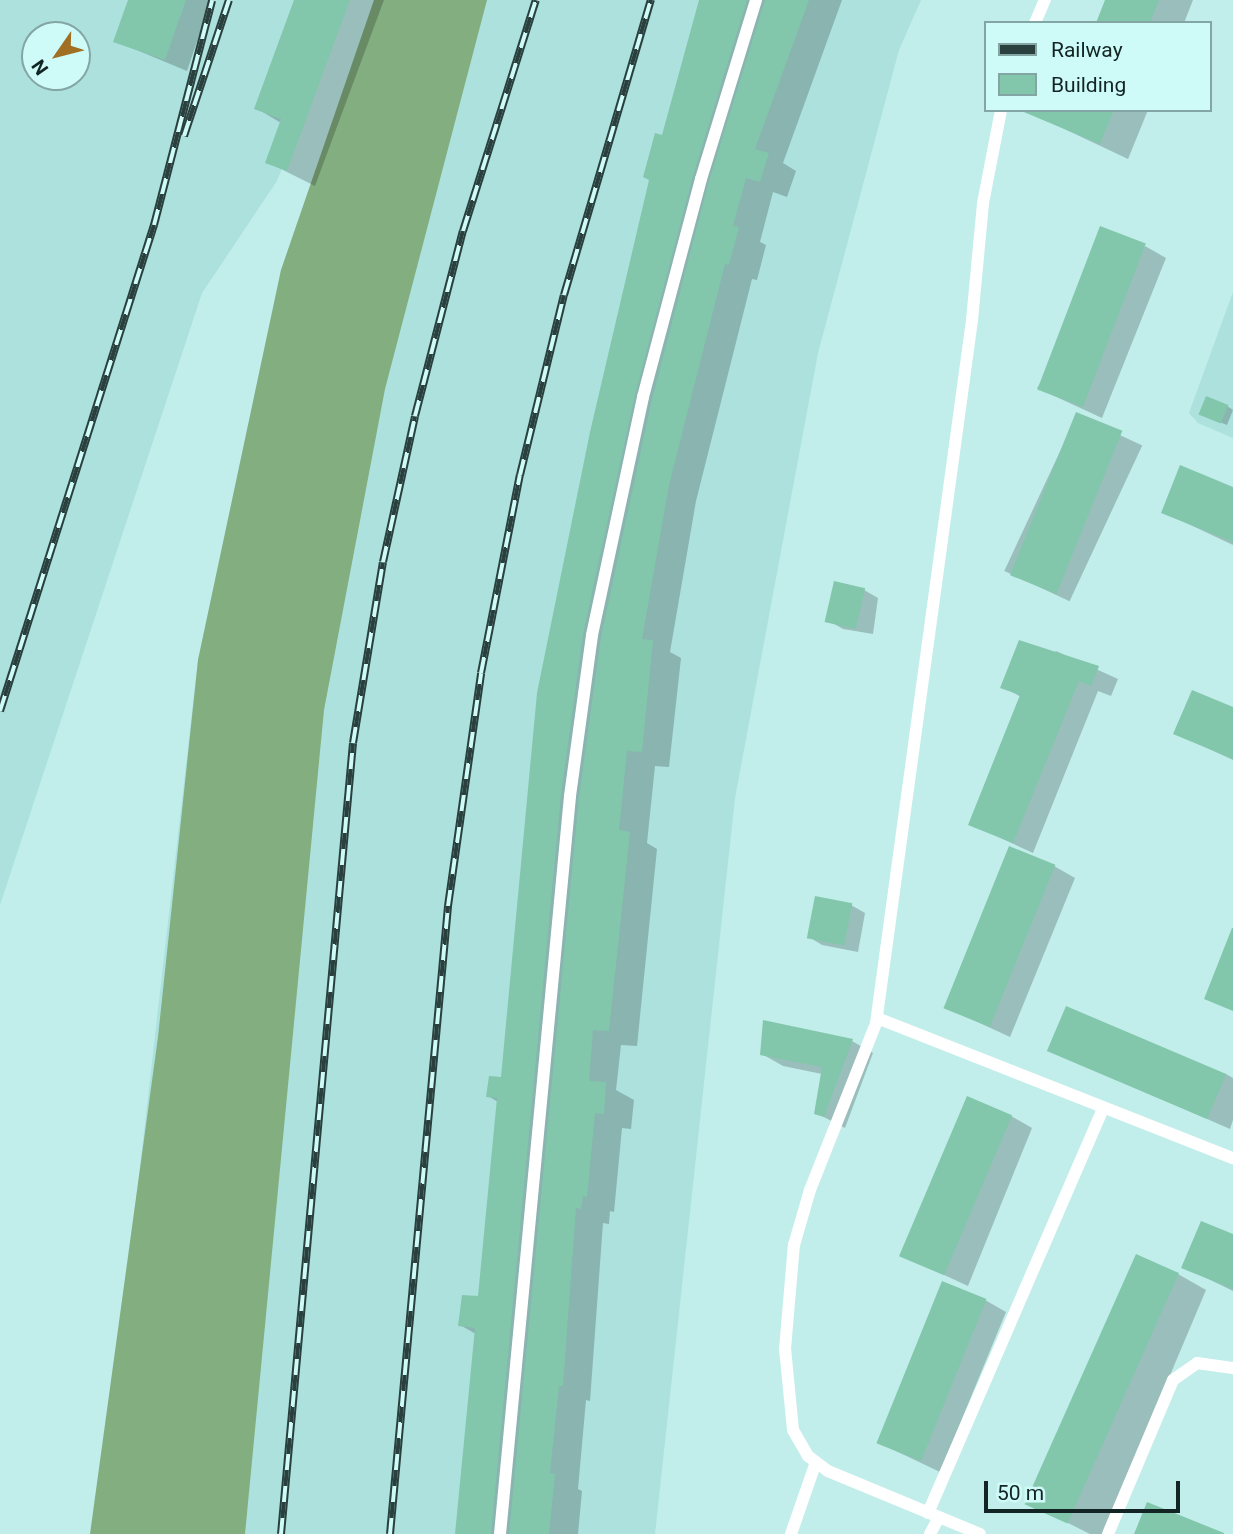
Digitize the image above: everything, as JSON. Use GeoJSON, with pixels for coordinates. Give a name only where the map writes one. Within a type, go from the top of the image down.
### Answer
{"type":"FeatureCollection","features":[{"type":"Feature","properties":{"kind":"lane"},"geometry":{"type":"LineString","coordinates":[[500,1534],[570,796],[592,635],[643,397],[701,179],[756,0]]}},
{"type":"Feature","properties":{"kind":"lane"},"geometry":{"type":"LineString","coordinates":[[1036,21],[1045,0]]}},
{"type":"Feature","properties":{"kind":"lane"},"geometry":{"type":"LineString","coordinates":[[980,1534],[816,1462],[793,1430],[785,1349],[794,1245],[810,1190],[877,1018],[972,320],[983,203],[1001,112]]}},
{"type":"Feature","properties":{"kind":"lane"},"geometry":{"type":"LineString","coordinates":[[877,1018],[1233,1158]]}},
{"type":"Feature","properties":{"kind":"lane"},"geometry":{"type":"LineString","coordinates":[[930,1534],[933,1515],[1103,1108]]}},
{"type":"Feature","properties":{"kind":"lane"},"geometry":{"type":"LineString","coordinates":[[1108,1534],[1173,1380],[1197,1363],[1233,1368]]}},
{"type":"Feature","properties":{"kind":"lane"},"geometry":{"type":"LineString","coordinates":[[791,1534],[816,1462]]}},
{"type":"Feature","properties":{"kind":"shaded area"},"geometry":{"type":"Polygon","coordinates":[[[0,0],[348,0],[277,181],[202,293],[0,905],[0,0]]]}},
{"type":"Feature","properties":{"kind":"shaded area"},"geometry":{"type":"Polygon","coordinates":[[[374,0],[921,0],[899,50],[818,353],[735,798],[655,1534],[98,1534],[198,660],[281,270],[374,0]]]}},
{"type":"Feature","properties":{"kind":"shaded area"},"geometry":{"type":"Polygon","coordinates":[[[1233,292],[1233,438],[1198,423],[1189,413],[1233,292]]]}},
{"type":"Feature","properties":{"kind":"green space"},"geometry":{"type":"Polygon","coordinates":[[[374,0],[487,0],[385,389],[324,710],[245,1534],[90,1534],[158,1037],[198,660],[281,270],[374,0]]]}},
{"type":"Feature","properties":{"kind":"building"},"geometry":{"type":"Polygon","coordinates":[[[128,0],[186,0],[165,60],[113,42],[128,0]]]}},
{"type":"Feature","properties":{"kind":"building"},"geometry":{"type":"Polygon","coordinates":[[[294,0],[350,0],[287,171],[265,163],[281,119],[254,109],[294,0]]]}},
{"type":"Feature","properties":{"kind":"building"},"geometry":{"type":"Polygon","coordinates":[[[699,0],[747,0],[693,176],[635,395],[583,634],[561,795],[491,1534],[455,1534],[475,1328],[458,1326],[462,1295],[478,1296],[497,1098],[486,1097],[489,1076],[501,1077],[537,693],[590,432],[649,180],[643,177],[655,133],[662,135],[699,0]]]}},
{"type":"Feature","properties":{"kind":"building"},"geometry":{"type":"Polygon","coordinates":[[[765,0],[809,0],[755,149],[769,153],[760,182],[746,178],[733,226],[739,227],[729,265],[725,264],[669,485],[642,639],[653,640],[642,752],[627,751],[619,830],[630,832],[609,1031],[593,1030],[589,1081],[606,1082],[604,1114],[595,1113],[587,1197],[583,1196],[581,1209],[576,1208],[563,1386],[559,1386],[550,1473],[555,1474],[549,1534],[509,1534],[579,797],[601,637],[652,399],[709,181],[765,0]]]}},
{"type":"Feature","properties":{"kind":"building"},"geometry":{"type":"Polygon","coordinates":[[[1105,0],[1159,0],[1151,21],[1097,21],[1105,0]]]}},
{"type":"Feature","properties":{"kind":"building"},"geometry":{"type":"Polygon","coordinates":[[[1024,112],[1113,112],[1100,144],[1024,112]]]}},
{"type":"Feature","properties":{"kind":"building"},"geometry":{"type":"Polygon","coordinates":[[[1100,226],[1146,244],[1083,407],[1037,389],[1100,226]]]}},
{"type":"Feature","properties":{"kind":"building"},"geometry":{"type":"Polygon","coordinates":[[[1206,396],[1228,405],[1221,424],[1199,415],[1206,396]]]}},
{"type":"Feature","properties":{"kind":"building"},"geometry":{"type":"Polygon","coordinates":[[[1076,412],[1122,431],[1056,594],[1010,575],[1076,412]]]}},
{"type":"Feature","properties":{"kind":"building"},"geometry":{"type":"Polygon","coordinates":[[[1180,465],[1233,487],[1233,542],[1161,513],[1180,465]]]}},
{"type":"Feature","properties":{"kind":"building"},"geometry":{"type":"Polygon","coordinates":[[[834,581],[865,588],[856,629],[825,622],[834,581]]]}},
{"type":"Feature","properties":{"kind":"building"},"geometry":{"type":"Polygon","coordinates":[[[1019,640],[1099,666],[1091,686],[1079,681],[1013,843],[968,825],[1020,695],[1000,688],[1019,640]]]}},
{"type":"Feature","properties":{"kind":"building"},"geometry":{"type":"Polygon","coordinates":[[[1192,690],[1233,707],[1233,759],[1173,734],[1192,690]]]}},
{"type":"Feature","properties":{"kind":"building"},"geometry":{"type":"Polygon","coordinates":[[[1009,846],[1055,865],[990,1027],[943,1008],[1009,846]]]}},
{"type":"Feature","properties":{"kind":"building"},"geometry":{"type":"Polygon","coordinates":[[[815,896],[852,903],[844,945],[807,938],[815,896]]]}},
{"type":"Feature","properties":{"kind":"building"},"geometry":{"type":"Polygon","coordinates":[[[1233,928],[1233,1011],[1204,999],[1233,928]]]}},
{"type":"Feature","properties":{"kind":"building"},"geometry":{"type":"Polygon","coordinates":[[[1066,1006],[1226,1074],[1207,1119],[1047,1051],[1066,1006]]]}},
{"type":"Feature","properties":{"kind":"building"},"geometry":{"type":"Polygon","coordinates":[[[763,1020],[853,1039],[824,1117],[814,1114],[822,1067],[760,1055],[763,1020]]]}},
{"type":"Feature","properties":{"kind":"building"},"geometry":{"type":"Polygon","coordinates":[[[967,1096],[1012,1115],[944,1275],[899,1256],[967,1096]]]}},
{"type":"Feature","properties":{"kind":"building"},"geometry":{"type":"Polygon","coordinates":[[[1201,1221],[1233,1234],[1233,1289],[1181,1268],[1201,1221]]]}},
{"type":"Feature","properties":{"kind":"building"},"geometry":{"type":"Polygon","coordinates":[[[1136,1254],[1179,1273],[1067,1523],[1025,1504],[1136,1254]]]}},
{"type":"Feature","properties":{"kind":"building"},"geometry":{"type":"Polygon","coordinates":[[[942,1281],[987,1299],[921,1461],[876,1443],[942,1281]]]}},
{"type":"Feature","properties":{"kind":"building"},"geometry":{"type":"Polygon","coordinates":[[[1147,1502],[1224,1533],[1224,1534],[1134,1534],[1147,1502]]]}},
{"type":"Feature","properties":{"kind":"railway"},"geometry":{"type":"LineString","coordinates":[[0,711],[154,225],[212,0]]}},
{"type":"Feature","properties":{"kind":"railway"},"geometry":{"type":"LineString","coordinates":[[184,136],[229,0]]}},
{"type":"Feature","properties":{"kind":"railway"},"geometry":{"type":"LineString","coordinates":[[281,1534],[353,743],[383,562],[415,416],[463,231],[536,0]]}},
{"type":"Feature","properties":{"kind":"railway"},"geometry":{"type":"LineString","coordinates":[[390,1534],[448,906],[481,673],[520,475],[564,295],[651,0]]}}]}
